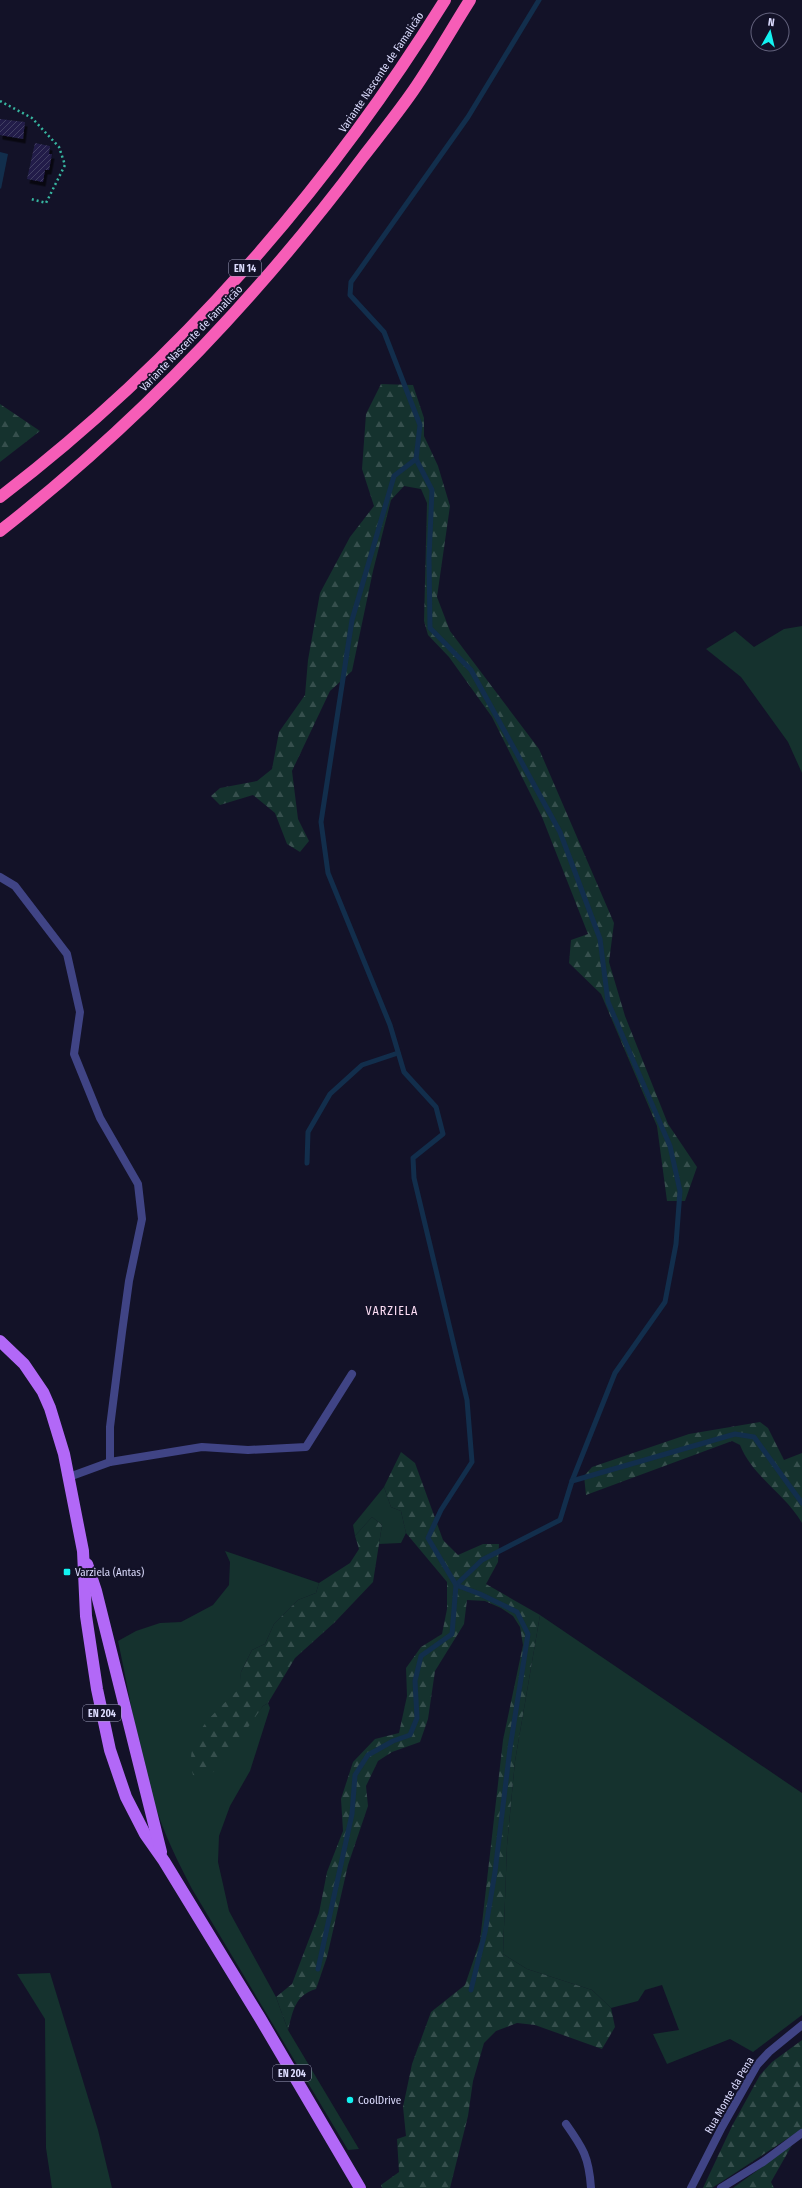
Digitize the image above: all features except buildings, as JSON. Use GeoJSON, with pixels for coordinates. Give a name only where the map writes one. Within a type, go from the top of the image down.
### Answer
{"type":"FeatureCollection","features":[{"type":"Feature","properties":{"kind":"highway","name":"Variante Nascente de Famalicão"},"geometry":{"type":"LineString","coordinates":[[0,497],[76,436],[127,391],[240,274],[318,183],[419,42],[445,0]]}},
{"type":"Feature","properties":{"kind":"highway","name":"Variante Nascente de Famalicão"},"geometry":{"type":"LineString","coordinates":[[0,531],[49,493],[115,434],[176,376],[253,293],[324,209],[413,91],[470,0]]}},
{"type":"Feature","properties":{"kind":"main road","name":"EN 204"},"geometry":{"type":"LineString","coordinates":[[0,1341],[24,1364],[43,1392],[57,1430],[69,1477],[82,1551],[86,1616],[99,1696],[110,1750],[134,1816],[164,1861],[360,2188]]}},
{"type":"Feature","properties":{"kind":"main road","name":"EN 204"},"geometry":{"type":"LineString","coordinates":[[82,1551],[96,1591],[134,1750],[164,1861]]}},
{"type":"Feature","properties":{"kind":"street"},"geometry":{"type":"LineString","coordinates":[[0,877],[16,886],[67,954],[80,1012],[74,1054],[100,1118],[138,1184],[142,1219],[129,1281],[122,1332],[110,1427],[110,1462]]}},
{"type":"Feature","properties":{"kind":"street"},"geometry":{"type":"LineString","coordinates":[[69,1477],[110,1462],[202,1447],[248,1450],[306,1447],[352,1374]]}},
{"type":"Feature","properties":{"kind":"street","name":"Rua Monte da Pena"},"geometry":{"type":"LineString","coordinates":[[691,2188],[725,2121],[757,2065],[774,2047],[802,2025]]}},
{"type":"Feature","properties":{"kind":"street"},"geometry":{"type":"LineString","coordinates":[[566,2124],[584,2149],[590,2168],[591,2188]]}},
{"type":"Feature","properties":{"kind":"street"},"geometry":{"type":"LineString","coordinates":[[721,2188],[763,2162],[802,2133]]}},
{"type":"Feature","properties":{"kind":"path"},"geometry":{"type":"LineString","coordinates":[[0,101],[32,118],[59,146],[65,165],[46,203],[31,199]]}},
{"type":"Feature","properties":{"kind":"green space"},"geometry":{"type":"Polygon","coordinates":[[[381,384],[413,385],[424,418],[424,436],[438,466],[450,506],[437,597],[450,631],[539,749],[614,923],[609,962],[625,1016],[668,1124],[697,1167],[685,1201],[667,1201],[657,1126],[601,994],[569,963],[571,940],[588,934],[542,817],[492,717],[449,657],[428,635],[424,621],[427,503],[421,489],[404,486],[391,500],[373,571],[352,671],[330,691],[292,771],[298,819],[309,841],[300,852],[287,844],[275,813],[253,795],[220,805],[211,796],[220,788],[257,781],[272,769],[279,732],[305,695],[308,660],[320,593],[350,537],[374,506],[362,469],[366,414],[381,384]]]}},
{"type":"Feature","properties":{"kind":"green space"},"geometry":{"type":"Polygon","coordinates":[[[0,404],[40,431],[0,462],[0,404]]]}},
{"type":"Feature","properties":{"kind":"green space"},"geometry":{"type":"Polygon","coordinates":[[[802,626],[802,773],[788,742],[741,677],[706,649],[735,631],[754,647],[784,629],[802,626]]]}},
{"type":"Feature","properties":{"kind":"green space"},"geometry":{"type":"Polygon","coordinates":[[[760,1422],[768,1428],[784,1460],[802,1453],[802,1523],[787,1503],[753,1467],[740,1445],[732,1441],[586,1495],[584,1476],[592,1467],[689,1434],[760,1422]]]}},
{"type":"Feature","properties":{"kind":"green space"},"geometry":{"type":"Polygon","coordinates":[[[401,1452],[415,1463],[443,1540],[458,1555],[483,1544],[499,1544],[498,1562],[486,1584],[540,1615],[515,1761],[507,1845],[503,1954],[527,1969],[592,1990],[611,2008],[615,2027],[602,2049],[535,2025],[517,2023],[496,2031],[484,2043],[473,2081],[468,2116],[450,2188],[382,2188],[381,2185],[399,2172],[397,2139],[406,2136],[403,2107],[412,2064],[431,2012],[465,1985],[480,1941],[503,1740],[523,1645],[520,1627],[513,1616],[501,1608],[485,1601],[467,1600],[464,1624],[435,1671],[428,1719],[420,1742],[392,1752],[378,1761],[366,1786],[368,1806],[348,1865],[327,1957],[316,1989],[303,1995],[299,2000],[294,2010],[288,2030],[276,1997],[292,1984],[319,1913],[327,1872],[343,1831],[341,1799],[353,1762],[375,1739],[399,1733],[407,1696],[406,1668],[421,1647],[442,1634],[447,1609],[447,1582],[406,1533],[401,1511],[391,1507],[384,1487],[401,1452]]]}},
{"type":"Feature","properties":{"kind":"green space"},"geometry":{"type":"Polygon","coordinates":[[[384,1487],[391,1507],[401,1511],[406,1533],[401,1543],[379,1544],[382,1525],[372,1517],[355,1536],[353,1525],[384,1487]]]}},
{"type":"Feature","properties":{"kind":"green space"},"geometry":{"type":"Polygon","coordinates":[[[372,1517],[382,1525],[373,1582],[335,1622],[295,1658],[268,1703],[263,1706],[223,1763],[209,1776],[193,1775],[191,1761],[192,1749],[197,1737],[211,1717],[239,1689],[241,1672],[252,1650],[265,1644],[274,1624],[298,1600],[316,1593],[319,1583],[350,1563],[359,1549],[355,1536],[372,1517]]]}},
{"type":"Feature","properties":{"kind":"green space"},"geometry":{"type":"Polygon","coordinates":[[[225,1551],[319,1583],[316,1593],[298,1600],[274,1624],[265,1644],[252,1650],[241,1672],[240,1689],[214,1714],[254,1717],[263,1706],[268,1703],[270,1708],[250,1771],[230,1806],[219,1836],[218,1862],[229,1911],[276,1997],[288,2030],[359,2149],[348,2150],[192,1889],[163,1827],[149,1785],[139,1745],[118,1641],[136,1631],[160,1623],[181,1622],[213,1605],[229,1585],[230,1562],[225,1551]]]}},
{"type":"Feature","properties":{"kind":"green space"},"geometry":{"type":"Polygon","coordinates":[[[540,1615],[802,1793],[802,2015],[753,2052],[730,2039],[667,2064],[653,2034],[679,2030],[662,1985],[645,1990],[638,2001],[611,2008],[592,1990],[527,1969],[503,1954],[507,1845],[515,1761],[540,1615]]]}},
{"type":"Feature","properties":{"kind":"green space"},"geometry":{"type":"Polygon","coordinates":[[[50,1973],[98,2130],[112,2188],[52,2188],[46,2148],[45,2019],[17,1974],[50,1973]]]}},
{"type":"Feature","properties":{"kind":"green space"},"geometry":{"type":"Polygon","coordinates":[[[802,2040],[802,2129],[712,2188],[703,2188],[732,2126],[760,2075],[772,2062],[802,2040]]]}},
{"type":"Feature","properties":{"kind":"green space"},"geometry":{"type":"Polygon","coordinates":[[[792,2145],[771,2182],[774,2188],[733,2188],[792,2145]]]}},
{"type":"Feature","properties":{"kind":"water"},"geometry":{"type":"Polygon","coordinates":[[[0,152],[8,154],[1,189],[0,188],[0,152]]]}},
{"type":"Feature","properties":{"kind":"waterway"},"geometry":{"type":"LineString","coordinates":[[318,1969],[352,1814],[355,1775],[368,1755],[393,1741],[410,1735],[417,1718],[415,1681],[421,1656],[452,1634],[456,1585],[428,1538],[441,1510],[472,1462],[467,1400],[414,1178],[413,1158],[443,1134],[436,1107],[404,1072],[390,1025],[328,873],[321,822],[352,620],[394,476],[416,459],[420,425],[384,332],[350,295],[351,282],[468,117],[539,0]]}},
{"type":"Feature","properties":{"kind":"waterway"},"geometry":{"type":"LineString","coordinates":[[416,459],[432,490],[429,558],[430,628],[471,670],[560,832],[600,939],[608,1002],[670,1146],[680,1191],[676,1244],[665,1302],[615,1373],[572,1481],[560,1520],[482,1560],[456,1585],[480,1594],[517,1612],[528,1634],[510,1748],[495,1872],[485,1932],[471,1990]]}},
{"type":"Feature","properties":{"kind":"waterway"},"geometry":{"type":"LineString","coordinates":[[307,1163],[308,1132],[330,1094],[362,1065],[398,1053]]}},
{"type":"Feature","properties":{"kind":"waterway"},"geometry":{"type":"LineString","coordinates":[[572,1481],[735,1434],[754,1437],[802,1503]]}},
{"type":"Feature","properties":{"kind":"place","name":"Varziela (Antas)"},"geometry":{"type":"Point","coordinates":[67,1572]}},
{"type":"Feature","properties":{"kind":"place","name":"CoolDrive"},"geometry":{"type":"Point","coordinates":[350,2100]}},
{"type":"Feature","properties":{"kind":"district","name":"VARZIELA"},"geometry":{"type":"Point","coordinates":[392,1311]}}]}
